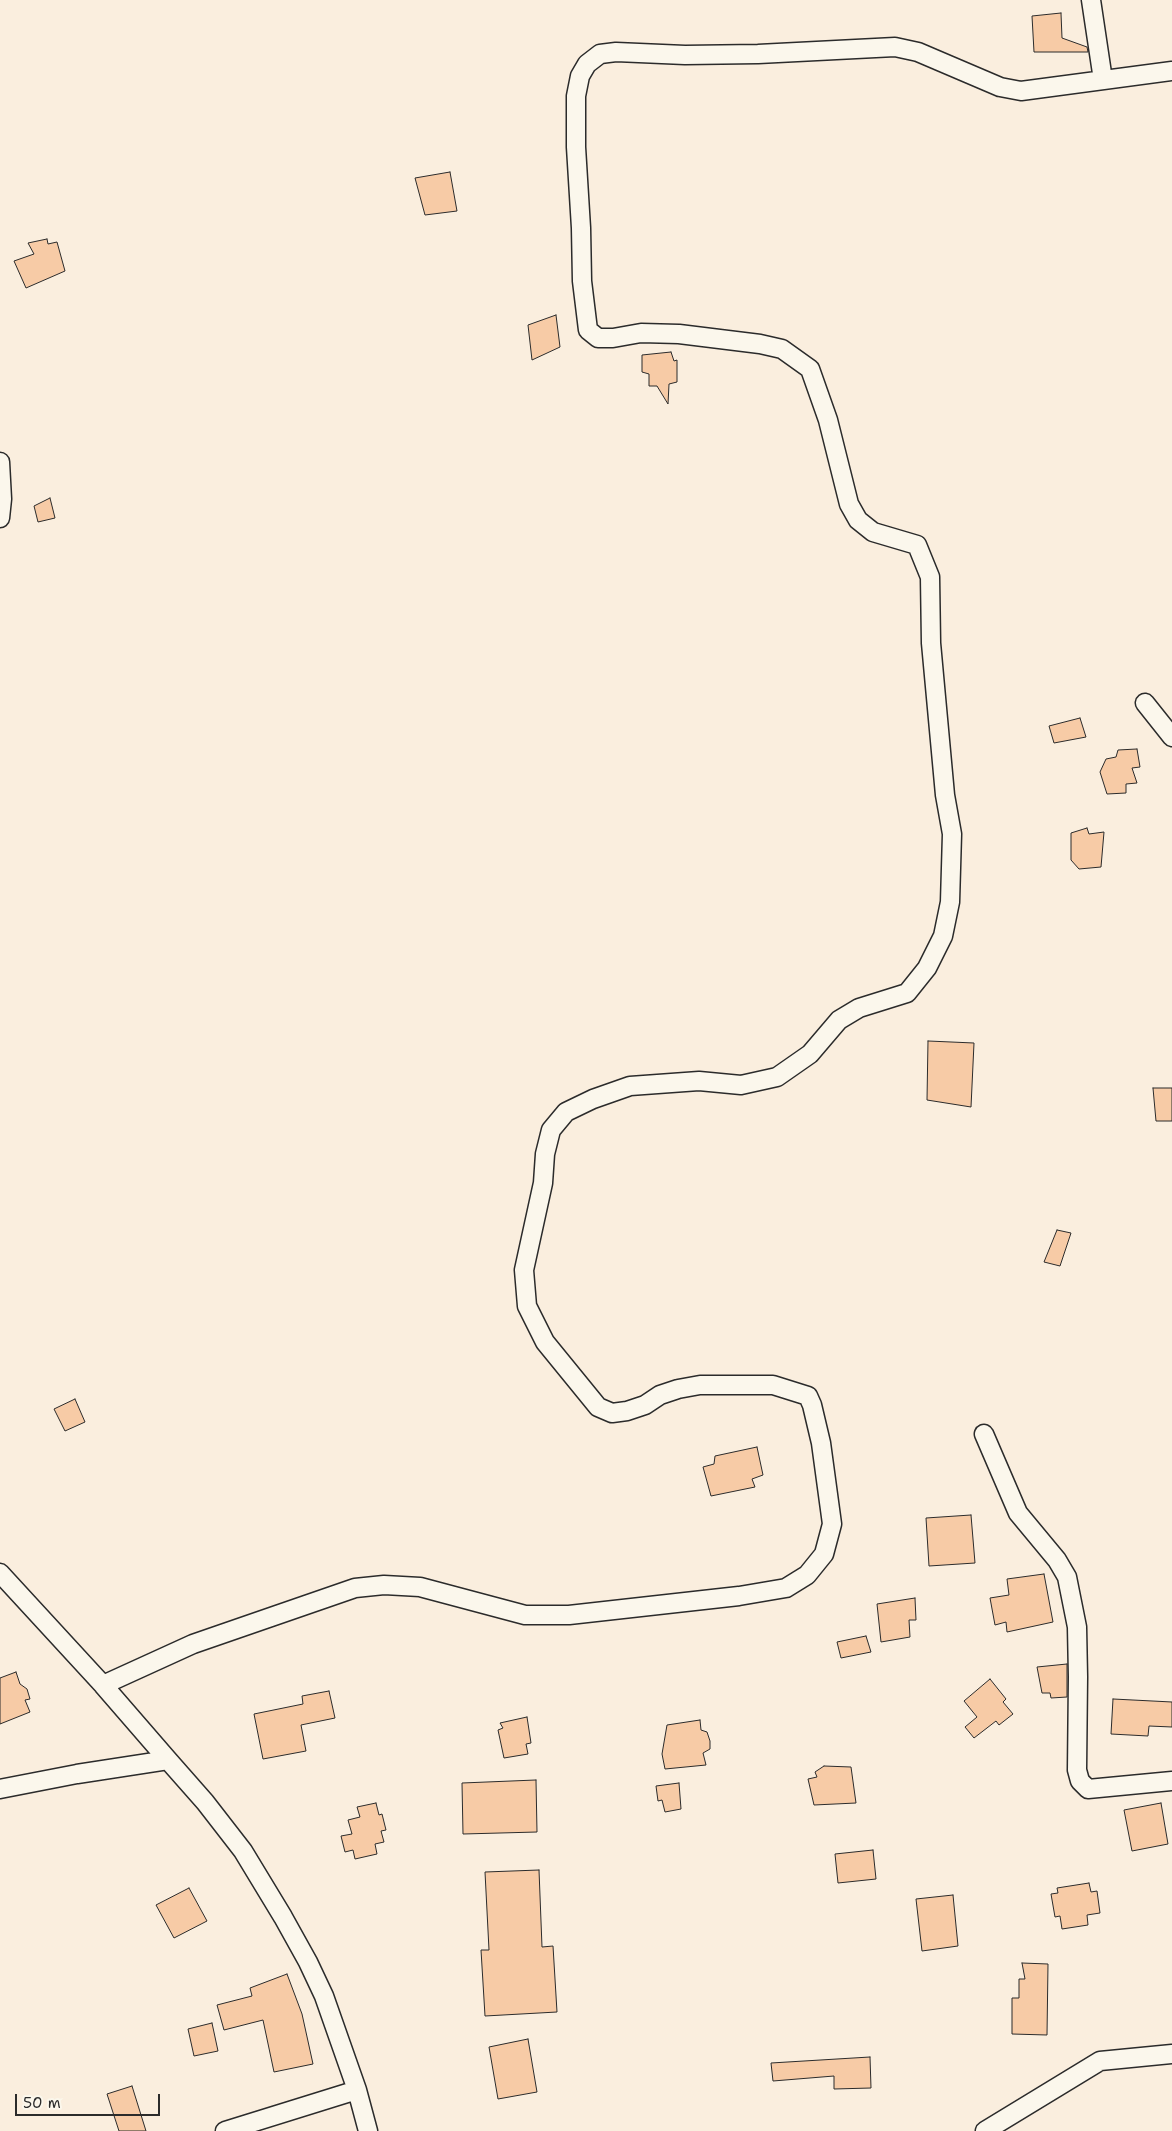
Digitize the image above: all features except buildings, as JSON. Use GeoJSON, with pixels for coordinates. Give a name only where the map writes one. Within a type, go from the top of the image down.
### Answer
{"type":"FeatureCollection","features":[{"type":"Feature","properties":{"kind":"street"},"geometry":{"type":"LineString","coordinates":[[1091,0],[1103,80]]}},
{"type":"Feature","properties":{"kind":"street"},"geometry":{"type":"LineString","coordinates":[[103,1685],[193,1644],[355,1588],[384,1585],[420,1587],[525,1615],[569,1615],[739,1596],[786,1588],[807,1575],[824,1554],[832,1524],[819,1430],[808,1396],[774,1385],[700,1385],[660,1395],[645,1405],[628,1411],[612,1413],[598,1407],[546,1342],[527,1306],[524,1270],[543,1183],[545,1154],[551,1130],[566,1112],[593,1098],[630,1086],[699,1080],[741,1085],[777,1076],[810,1054],[839,1020],[859,1008],[907,993],[927,968],[943,936],[950,902],[952,834],[945,795],[931,643],[930,577],[917,545],[873,532],[858,520],[849,504],[828,420],[810,369],[782,350],[760,344],[679,334],[641,333],[613,338],[598,338],[588,330],[582,280],[582,228],[576,148],[576,96],[580,76],[587,64],[600,54],[616,52],[685,55],[758,54],[895,47],[918,52],[1000,87],[1021,91],[1172,71]]}},
{"type":"Feature","properties":{"kind":"street"},"geometry":{"type":"LineString","coordinates":[[0,462],[2,499],[0,518]]}},
{"type":"Feature","properties":{"kind":"street"},"geometry":{"type":"LineString","coordinates":[[1145,703],[1172,737]]}},
{"type":"Feature","properties":{"kind":"street"},"geometry":{"type":"LineString","coordinates":[[984,1434],[1018,1513],[1057,1560],[1067,1577],[1077,1627],[1077,1770],[1080,1781],[1088,1788],[1172,1781]]}},
{"type":"Feature","properties":{"kind":"street"},"geometry":{"type":"LineString","coordinates":[[0,1573],[103,1685],[205,1802],[243,1852],[283,1917],[324,1996],[357,2090],[368,2131]]}},
{"type":"Feature","properties":{"kind":"street"},"geometry":{"type":"LineString","coordinates":[[0,1789],[77,1774],[168,1760]]}},
{"type":"Feature","properties":{"kind":"street"},"geometry":{"type":"LineString","coordinates":[[985,2131],[1100,2061],[1172,2054]]}},
{"type":"Feature","properties":{"kind":"street"},"geometry":{"type":"LineString","coordinates":[[225,2131],[357,2090]]}}]}
